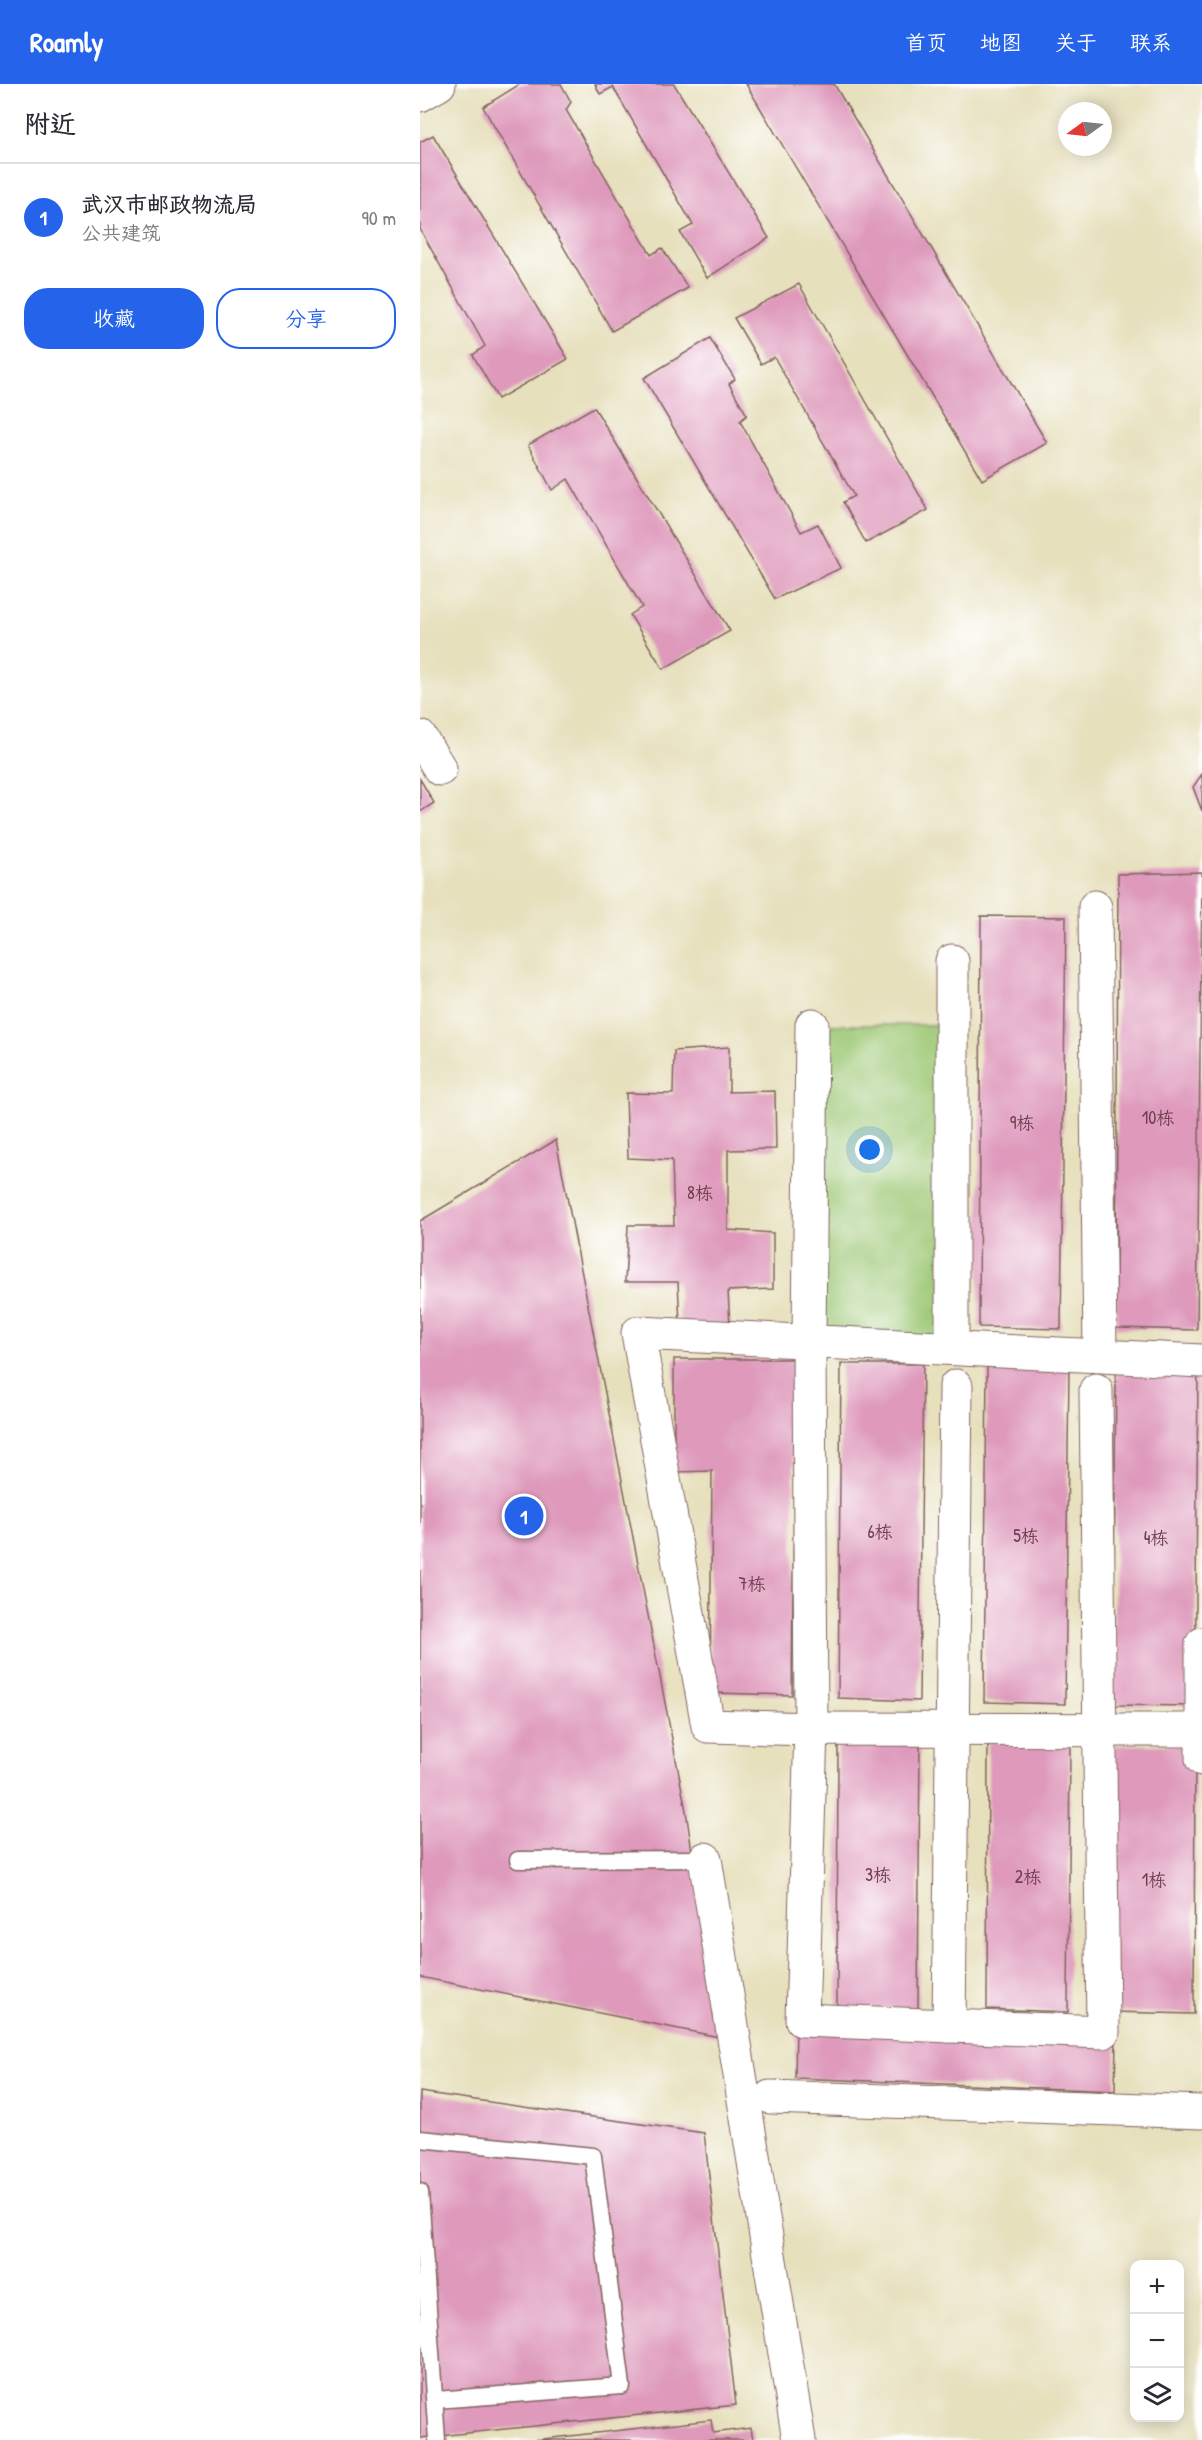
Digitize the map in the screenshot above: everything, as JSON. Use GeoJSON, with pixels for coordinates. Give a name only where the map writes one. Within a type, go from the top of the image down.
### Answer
{"type":"FeatureCollection","features":[{"type":"Feature","properties":{"kind":"street"},"geometry":{"type":"LineString","coordinates":[[420,95],[439,84]]}},
{"type":"Feature","properties":{"kind":"street"},"geometry":{"type":"LineString","coordinates":[[420,737],[440,770]]}},
{"type":"Feature","properties":{"kind":"street"},"geometry":{"type":"LineString","coordinates":[[1095,907],[1100,1355]]}},
{"type":"Feature","properties":{"kind":"street"},"geometry":{"type":"LineString","coordinates":[[952,962],[952,1347]]}},
{"type":"Feature","properties":{"kind":"street"},"geometry":{"type":"LineString","coordinates":[[812,1024],[809,1340],[811,1729],[802,2020],[1103,2032],[1096,1390]]}},
{"type":"Feature","properties":{"kind":"street"},"geometry":{"type":"LineString","coordinates":[[1201,1730],[811,1729],[708,1726],[638,1333],[1202,1361]]}},
{"type":"Feature","properties":{"kind":"street"},"geometry":{"type":"LineString","coordinates":[[950,2026],[956,1386]]}},
{"type":"Feature","properties":{"kind":"street"},"geometry":{"type":"LineString","coordinates":[[1202,1644],[1202,1759]]}},
{"type":"Feature","properties":{"kind":"street"},"geometry":{"type":"LineString","coordinates":[[705,1859],[799,2440]]}},
{"type":"Feature","properties":{"kind":"street"},"geometry":{"type":"LineString","coordinates":[[770,2097],[1202,2112]]}},
{"type":"Feature","properties":{"kind":"lane"},"geometry":{"type":"LineString","coordinates":[[518,1860],[705,1859]]}},
{"type":"Feature","properties":{"kind":"lane"},"geometry":{"type":"LineString","coordinates":[[420,2139],[593,2156],[622,2386],[435,2400]]}},
{"type":"Feature","properties":{"kind":"lane"},"geometry":{"type":"LineString","coordinates":[[420,2192],[437,2440]]}},
{"type":"Feature","properties":{"kind":"green space"},"geometry":{"type":"Polygon","coordinates":[[[812,1025],[952,1025],[952,1347],[809,1340],[812,1025]]]}},
{"type":"Feature","properties":{"kind":"building"},"geometry":{"type":"Polygon","coordinates":[[[520,84],[561,84],[571,102],[566,110],[651,255],[662,248],[688,288],[612,331],[483,107],[520,84]]]}},
{"type":"Feature","properties":{"kind":"building"},"geometry":{"type":"Polygon","coordinates":[[[595,84],[674,84],[769,238],[707,278],[680,232],[693,225],[613,87],[600,94],[595,84]]]}},
{"type":"Feature","properties":{"kind":"building"},"geometry":{"type":"Polygon","coordinates":[[[746,84],[834,84],[1047,443],[982,480],[746,84]]]}},
{"type":"Feature","properties":{"kind":"building"},"geometry":{"type":"Polygon","coordinates":[[[433,135],[568,359],[498,399],[473,355],[485,346],[420,229],[420,142],[433,135]]]}},
{"type":"Feature","properties":{"kind":"building"},"geometry":{"type":"Polygon","coordinates":[[[799,284],[928,510],[866,543],[843,502],[854,496],[774,357],[761,364],[734,318],[799,284]]]}},
{"type":"Feature","properties":{"kind":"building"},"geometry":{"type":"Polygon","coordinates":[[[710,338],[735,379],[729,384],[747,415],[740,421],[801,532],[818,524],[841,568],[775,599],[644,378],[710,338]]]}},
{"type":"Feature","properties":{"kind":"building"},"geometry":{"type":"Polygon","coordinates":[[[594,407],[730,631],[663,669],[630,615],[642,607],[568,479],[552,490],[528,445],[594,407]]]}},
{"type":"Feature","properties":{"kind":"building"},"geometry":{"type":"Polygon","coordinates":[[[1202,774],[1202,811],[1193,787],[1202,774]]]}},
{"type":"Feature","properties":{"kind":"building"},"geometry":{"type":"Polygon","coordinates":[[[420,779],[434,803],[420,812],[420,779]]]}},
{"type":"Feature","properties":{"kind":"building"},"geometry":{"type":"Polygon","coordinates":[[[1202,872],[1197,1330],[1116,1328],[1118,874],[1202,872]]]}},
{"type":"Feature","properties":{"kind":"building"},"geometry":{"type":"Polygon","coordinates":[[[981,916],[1066,917],[1061,1329],[979,1327],[981,916]]]}},
{"type":"Feature","properties":{"kind":"building"},"geometry":{"type":"Polygon","coordinates":[[[729,1047],[729,1092],[775,1091],[776,1149],[728,1150],[728,1230],[773,1233],[773,1289],[728,1291],[730,1326],[680,1324],[678,1282],[625,1282],[628,1225],[674,1225],[672,1160],[628,1158],[626,1093],[673,1094],[674,1051],[729,1047]]]}},
{"type":"Feature","properties":{"kind":"building"},"geometry":{"type":"Polygon","coordinates":[[[556,1140],[686,1811],[719,2037],[420,1977],[420,1221],[556,1140]]]}},
{"type":"Feature","properties":{"kind":"building"},"geometry":{"type":"Polygon","coordinates":[[[674,1359],[795,1359],[792,1695],[710,1693],[712,1471],[674,1472],[674,1359]]]}},
{"type":"Feature","properties":{"kind":"building"},"geometry":{"type":"Polygon","coordinates":[[[841,1364],[923,1364],[919,1701],[838,1698],[841,1364]]]}},
{"type":"Feature","properties":{"kind":"building"},"geometry":{"type":"Polygon","coordinates":[[[987,1367],[1069,1368],[1065,1704],[984,1702],[987,1367]]]}},
{"type":"Feature","properties":{"kind":"building"},"geometry":{"type":"Polygon","coordinates":[[[1116,1370],[1198,1370],[1195,1706],[1113,1705],[1116,1370]]]}},
{"type":"Feature","properties":{"kind":"building"},"geometry":{"type":"Polygon","coordinates":[[[838,1741],[920,1741],[918,2009],[837,2008],[838,1741]]]}},
{"type":"Feature","properties":{"kind":"building"},"geometry":{"type":"Polygon","coordinates":[[[988,1742],[1070,1743],[1068,2012],[987,2009],[988,1742]]]}},
{"type":"Feature","properties":{"kind":"building"},"geometry":{"type":"Polygon","coordinates":[[[1113,1745],[1195,1745],[1194,2014],[1112,2012],[1113,1745]]]}},
{"type":"Feature","properties":{"kind":"building"},"geometry":{"type":"Polygon","coordinates":[[[796,2027],[1116,2039],[1115,2091],[795,2078],[796,2027]]]}},
{"type":"Feature","properties":{"kind":"building"},"geometry":{"type":"Polygon","coordinates":[[[420,2092],[704,2133],[736,2405],[420,2438],[420,2092]]]}},
{"type":"Feature","properties":{"kind":"building"},"geometry":{"type":"Polygon","coordinates":[[[711,2420],[713,2433],[751,2428],[753,2440],[534,2440],[711,2420]]]}},
{"type":"Feature","properties":{"kind":"place","name":"武汉市邮政物流局"},"geometry":{"type":"Point","coordinates":[524,1516]}}]}
